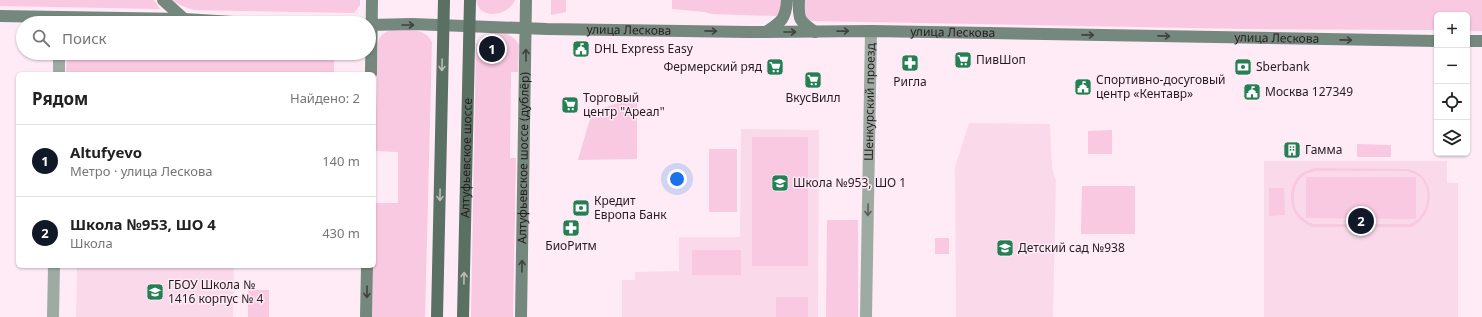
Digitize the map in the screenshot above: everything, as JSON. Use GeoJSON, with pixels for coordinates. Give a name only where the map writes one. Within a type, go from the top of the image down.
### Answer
{"type":"FeatureCollection","features":[{"type":"Feature","properties":{"kind":"main road"},"geometry":{"type":"LineString","coordinates":[[163,0],[181,16]]}},
{"type":"Feature","properties":{"kind":"main road"},"geometry":{"type":"LineString","coordinates":[[371,16],[372,0]]}},
{"type":"Feature","properties":{"kind":"main road"},"geometry":{"type":"LineString","coordinates":[[437,317],[444,0]]}},
{"type":"Feature","properties":{"kind":"main road","name":"Алтуфьевское шоссе"},"geometry":{"type":"LineString","coordinates":[[463,317],[470,0]]}},
{"type":"Feature","properties":{"kind":"main road","name":"Алтуфьевское шоссе (дублёр)"},"geometry":{"type":"LineString","coordinates":[[521,317],[526,0]]}},
{"type":"Feature","properties":{"kind":"main road"},"geometry":{"type":"LineString","coordinates":[[766,32],[784,18],[787,11],[787,0]]}},
{"type":"Feature","properties":{"kind":"main road"},"geometry":{"type":"LineString","coordinates":[[799,0],[799,18],[803,24],[815,32]]}},
{"type":"Feature","properties":{"kind":"main road"},"geometry":{"type":"LineString","coordinates":[[0,16],[16,17]]}},
{"type":"Feature","properties":{"kind":"main road","name":"улица Лескова"},"geometry":{"type":"LineString","coordinates":[[376,25],[412,24],[526,29],[766,32],[871,31],[1434,41]]}},
{"type":"Feature","properties":{"kind":"main road"},"geometry":{"type":"LineString","coordinates":[[1470,41],[1482,41]]}},
{"type":"Feature","properties":{"kind":"main road"},"geometry":{"type":"LineString","coordinates":[[371,60],[371,72]]}},
{"type":"Feature","properties":{"kind":"main road"},"geometry":{"type":"LineString","coordinates":[[366,317],[367,268]]}},
{"type":"Feature","properties":{"kind":"street","name":"Шенкурский проезд"},"geometry":{"type":"LineString","coordinates":[[866,317],[871,31]]}},
{"type":"Feature","properties":{"kind":"street"},"geometry":{"type":"LineString","coordinates":[[58,72],[59,60]]}},
{"type":"Feature","properties":{"kind":"street"},"geometry":{"type":"LineString","coordinates":[[53,317],[54,268]]}},
{"type":"Feature","properties":{"kind":"shaded area"},"geometry":{"type":"Polygon","coordinates":[[[0,0],[154,0],[160,9],[0,6],[0,0]]]}},
{"type":"Feature","properties":{"kind":"shaded area"},"geometry":{"type":"Polygon","coordinates":[[[171,0],[360,0],[360,5],[354,13],[194,10],[171,0]]]}},
{"type":"Feature","properties":{"kind":"shaded area"},"geometry":{"type":"Polygon","coordinates":[[[476,0],[515,0],[507,10],[494,14],[483,11],[478,7],[476,0]]]}},
{"type":"Feature","properties":{"kind":"shaded area"},"geometry":{"type":"Polygon","coordinates":[[[551,0],[566,0],[566,12],[551,15],[551,0]]]}},
{"type":"Feature","properties":{"kind":"shaded area"},"geometry":{"type":"Polygon","coordinates":[[[672,0],[784,0],[781,12],[776,16],[712,14],[672,9],[672,0]]]}},
{"type":"Feature","properties":{"kind":"shaded area"},"geometry":{"type":"Polygon","coordinates":[[[804,0],[1482,0],[1482,31],[1470,31],[1470,12],[1434,12],[1434,30],[1246,29],[812,21],[807,18],[804,10],[804,0]]]}},
{"type":"Feature","properties":{"kind":"shaded area"},"geometry":{"type":"Polygon","coordinates":[[[392,30],[415,30],[425,34],[432,42],[425,317],[372,317],[373,268],[376,268],[376,203],[398,203],[398,152],[376,151],[378,44],[379,38],[382,34],[392,30]]]}},
{"type":"Feature","properties":{"kind":"shaded area"},"geometry":{"type":"Polygon","coordinates":[[[493,32],[511,36],[519,45],[518,72],[511,72],[510,158],[516,158],[513,317],[471,317],[476,44],[483,37],[493,32]]]}},
{"type":"Feature","properties":{"kind":"shaded area"},"geometry":{"type":"Polygon","coordinates":[[[67,60],[334,60],[334,72],[66,72],[67,60]]]}},
{"type":"Feature","properties":{"kind":"shaded area"},"geometry":{"type":"Polygon","coordinates":[[[637,96],[637,159],[578,160],[592,112],[637,96]]]}},
{"type":"Feature","properties":{"kind":"shaded area","name":"Детский сад №938"},"geometry":{"type":"Polygon","coordinates":[[[969,123],[1050,124],[1052,168],[1056,180],[1053,317],[956,317],[955,167],[969,123]]]}},
{"type":"Feature","properties":{"kind":"shaded area","name":"Школа №953, ШО 1"},"geometry":{"type":"Polygon","coordinates":[[[741,129],[819,130],[818,317],[622,317],[622,280],[635,280],[635,272],[679,271],[679,237],[740,237],[741,129]]]}},
{"type":"Feature","properties":{"kind":"shaded area"},"geometry":{"type":"Polygon","coordinates":[[[1112,130],[1112,154],[1088,154],[1088,131],[1112,130]]]}},
{"type":"Feature","properties":{"kind":"shaded area"},"geometry":{"type":"Polygon","coordinates":[[[752,137],[808,137],[808,266],[752,266],[752,137]]]}},
{"type":"Feature","properties":{"kind":"shaded area"},"geometry":{"type":"Polygon","coordinates":[[[1357,144],[1391,145],[1391,157],[1357,157],[1357,144]]]}},
{"type":"Feature","properties":{"kind":"shaded area"},"geometry":{"type":"Polygon","coordinates":[[[709,149],[737,149],[737,212],[709,212],[709,149]]]}},
{"type":"Feature","properties":{"kind":"shaded area"},"geometry":{"type":"Polygon","coordinates":[[[1264,161],[1447,161],[1447,183],[1458,183],[1458,317],[1264,317],[1264,161]]]}},
{"type":"Feature","properties":{"kind":"shaded area"},"geometry":{"type":"Polygon","coordinates":[[[1314,168],[1407,169],[1413,171],[1418,173],[1425,180],[1428,187],[1430,195],[1427,210],[1418,223],[1411,227],[1312,227],[1303,222],[1297,215],[1291,203],[1291,192],[1298,177],[1302,173],[1314,168]],[[1315,171],[1304,175],[1297,183],[1294,193],[1294,204],[1298,213],[1313,224],[1410,224],[1421,216],[1427,203],[1427,195],[1424,182],[1419,176],[1407,171],[1315,171]]]}},
{"type":"Feature","properties":{"kind":"shaded area"},"geometry":{"type":"Polygon","coordinates":[[[1306,177],[1416,177],[1416,219],[1306,218],[1306,177]]]}},
{"type":"Feature","properties":{"kind":"shaded area"},"geometry":{"type":"Polygon","coordinates":[[[1082,186],[1135,186],[1135,234],[1081,234],[1082,186]]]}},
{"type":"Feature","properties":{"kind":"shaded area"},"geometry":{"type":"Polygon","coordinates":[[[1269,188],[1284,188],[1285,215],[1269,216],[1269,188]]]}},
{"type":"Feature","properties":{"kind":"shaded area"},"geometry":{"type":"Polygon","coordinates":[[[827,220],[858,220],[858,317],[826,317],[827,220]]]}},
{"type":"Feature","properties":{"kind":"shaded area"},"geometry":{"type":"Polygon","coordinates":[[[935,238],[949,238],[949,254],[935,254],[935,238]]]}},
{"type":"Feature","properties":{"kind":"shaded area"},"geometry":{"type":"Polygon","coordinates":[[[692,250],[741,250],[741,275],[692,275],[692,250]]]}},
{"type":"Feature","properties":{"kind":"shaded area","name":"ГБОУ Школа № 1416 корпус № 4"},"geometry":{"type":"Polygon","coordinates":[[[77,268],[234,268],[233,317],[76,317],[77,268]]]}},
{"type":"Feature","properties":{"kind":"shaded area"},"geometry":{"type":"Polygon","coordinates":[[[248,290],[269,290],[269,317],[248,317],[248,290]]]}},
{"type":"Feature","properties":{"kind":"shaded area"},"geometry":{"type":"Polygon","coordinates":[[[776,297],[808,297],[808,317],[776,317],[776,297]]]}},
{"type":"Feature","properties":{"kind":"place","name":"Altufyevo"},"geometry":{"type":"Point","coordinates":[492,49]}},
{"type":"Feature","properties":{"kind":"place","name":"DHL Express Easy"},"geometry":{"type":"Point","coordinates":[581,49]}},
{"type":"Feature","properties":{"kind":"place","name":"ПивШоп"},"geometry":{"type":"Point","coordinates":[963,60]}},
{"type":"Feature","properties":{"kind":"place","name":"Ригла"},"geometry":{"type":"Point","coordinates":[910,63]}},
{"type":"Feature","properties":{"kind":"place","name":"Фермерский ряд"},"geometry":{"type":"Point","coordinates":[775,67]}},
{"type":"Feature","properties":{"kind":"place","name":"Sberbank"},"geometry":{"type":"Point","coordinates":[1243,67]}},
{"type":"Feature","properties":{"kind":"place","name":"ВкусВилл"},"geometry":{"type":"Point","coordinates":[813,80]}},
{"type":"Feature","properties":{"kind":"place","name":"Спортивно-досуговый центр «Кентавр»"},"geometry":{"type":"Point","coordinates":[1083,87]}},
{"type":"Feature","properties":{"kind":"place","name":"Москва 127349"},"geometry":{"type":"Point","coordinates":[1252,92]}},
{"type":"Feature","properties":{"kind":"place","name":"Торговый центр \"Ареал\""},"geometry":{"type":"Point","coordinates":[570,105]}},
{"type":"Feature","properties":{"kind":"place","name":"Гамма"},"geometry":{"type":"Point","coordinates":[1292,150]}},
{"type":"Feature","properties":{"kind":"place","name":"Школа №953, ШО 1"},"geometry":{"type":"Point","coordinates":[780,183]}},
{"type":"Feature","properties":{"kind":"place","name":"Кредит Европа Банк"},"geometry":{"type":"Point","coordinates":[581,208]}},
{"type":"Feature","properties":{"kind":"place","name":"Школа №953, ШО 4"},"geometry":{"type":"Point","coordinates":[1361,221]}},
{"type":"Feature","properties":{"kind":"place","name":"БиоРитм"},"geometry":{"type":"Point","coordinates":[571,228]}},
{"type":"Feature","properties":{"kind":"place","name":"Детский сад №938"},"geometry":{"type":"Point","coordinates":[1005,248]}},
{"type":"Feature","properties":{"kind":"place","name":"ГБОУ Школа № 1416 корпус № 4"},"geometry":{"type":"Point","coordinates":[155,292]}}]}
